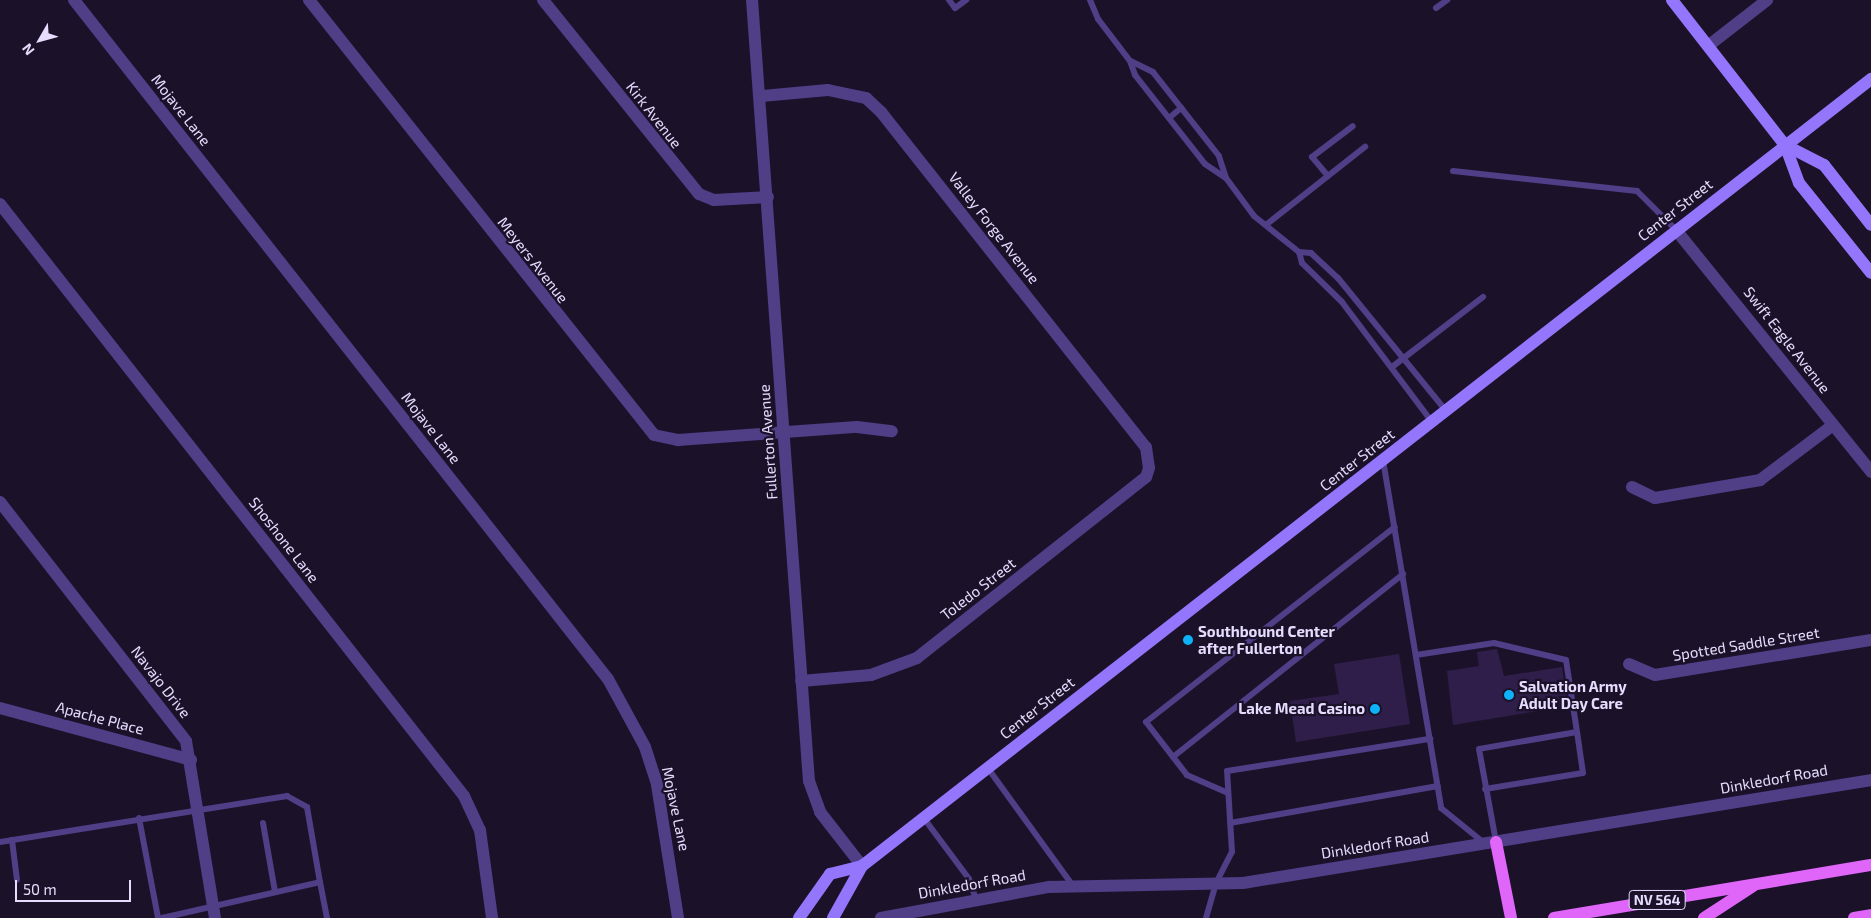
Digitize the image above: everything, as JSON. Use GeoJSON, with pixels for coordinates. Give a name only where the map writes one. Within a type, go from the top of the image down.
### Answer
{"type":"FeatureCollection","features":[{"type":"Feature","properties":{"kind":"main road"},"geometry":{"type":"LineString","coordinates":[[1491,843],[1511,918]]}},
{"type":"Feature","properties":{"kind":"main road","name":"NV 564"},"geometry":{"type":"LineString","coordinates":[[1554,918],[1760,882],[1871,865]]}},
{"type":"Feature","properties":{"kind":"main road"},"geometry":{"type":"LineString","coordinates":[[1704,918],[1760,882]]}},
{"type":"Feature","properties":{"kind":"main road"},"geometry":{"type":"LineString","coordinates":[[1854,918],[1871,915]]}},
{"type":"Feature","properties":{"kind":"street","name":"Mojave Lane"},"geometry":{"type":"LineString","coordinates":[[74,0],[608,679],[644,747],[657,785],[678,918]]}},
{"type":"Feature","properties":{"kind":"street","name":"Meyers Avenue"},"geometry":{"type":"LineString","coordinates":[[309,0],[654,434],[678,440],[857,427],[892,430]]}},
{"type":"Feature","properties":{"kind":"street","name":"Kirk Avenue"},"geometry":{"type":"LineString","coordinates":[[542,0],[699,194],[714,200],[768,197]]}},
{"type":"Feature","properties":{"kind":"street","name":"Fullerton Avenue"},"geometry":{"type":"LineString","coordinates":[[752,0],[761,96],[800,681],[809,781],[820,812],[862,866]]}},
{"type":"Feature","properties":{"kind":"street"},"geometry":{"type":"LineString","coordinates":[[1672,0],[1785,145],[1800,183],[1871,273]]}},
{"type":"Feature","properties":{"kind":"street"},"geometry":{"type":"LineString","coordinates":[[1708,46],[1767,0]]}},
{"type":"Feature","properties":{"kind":"street","name":"Center Street"},"geometry":{"type":"LineString","coordinates":[[833,918],[862,866],[1871,79]]}},
{"type":"Feature","properties":{"kind":"street","name":"Valley Forge Avenue"},"geometry":{"type":"LineString","coordinates":[[761,96],[828,90],[866,98],[881,112],[1146,447],[1149,468]]}},
{"type":"Feature","properties":{"kind":"street"},"geometry":{"type":"LineString","coordinates":[[1785,145],[1824,166],[1871,225]]}},
{"type":"Feature","properties":{"kind":"street","name":"Shoshone Lane"},"geometry":{"type":"LineString","coordinates":[[0,204],[464,796],[480,830],[492,918]]}},
{"type":"Feature","properties":{"kind":"street","name":"Swift Eagle Avenue"},"geometry":{"type":"LineString","coordinates":[[1676,230],[1871,472]]}},
{"type":"Feature","properties":{"kind":"street"},"geometry":{"type":"LineString","coordinates":[[1632,487],[1655,498],[1760,480],[1833,424]]}},
{"type":"Feature","properties":{"kind":"street","name":"Toledo Street"},"geometry":{"type":"LineString","coordinates":[[800,681],[871,675],[917,658],[1146,477],[1149,468]]}},
{"type":"Feature","properties":{"kind":"street","name":"Navajo Drive"},"geometry":{"type":"LineString","coordinates":[[0,502],[186,741],[199,808],[214,912]]}},
{"type":"Feature","properties":{"kind":"street","name":"Spotted Saddle Street"},"geometry":{"type":"LineString","coordinates":[[1628,664],[1655,675],[1871,640]]}},
{"type":"Feature","properties":{"kind":"street","name":"Apache Place"},"geometry":{"type":"LineString","coordinates":[[0,708],[191,760]]}},
{"type":"Feature","properties":{"kind":"street","name":"Dinkledorf Road"},"geometry":{"type":"LineString","coordinates":[[881,918],[976,899],[1074,886],[1216,883],[1491,843],[1871,780]]}},
{"type":"Feature","properties":{"kind":"street","name":"Center Street"},"geometry":{"type":"LineString","coordinates":[[799,918],[830,874],[862,866]]}},
{"type":"Feature","properties":{"kind":"lane"},"geometry":{"type":"LineString","coordinates":[[949,0],[955,8],[966,0]]}},
{"type":"Feature","properties":{"kind":"lane"},"geometry":{"type":"LineString","coordinates":[[1090,0],[1098,18],[1130,61],[1135,75],[1206,164],[1226,178],[1254,216],[1267,224],[1299,252],[1318,259],[1366,312],[1446,411]]}},
{"type":"Feature","properties":{"kind":"lane"},"geometry":{"type":"LineString","coordinates":[[1436,8],[1447,0]]}},
{"type":"Feature","properties":{"kind":"lane"},"geometry":{"type":"LineString","coordinates":[[1130,61],[1148,66],[1219,156],[1226,178]]}},
{"type":"Feature","properties":{"kind":"lane"},"geometry":{"type":"LineString","coordinates":[[1169,118],[1181,108]]}},
{"type":"Feature","properties":{"kind":"lane"},"geometry":{"type":"LineString","coordinates":[[1328,176],[1312,158],[1353,126]]}},
{"type":"Feature","properties":{"kind":"lane"},"geometry":{"type":"LineString","coordinates":[[1267,224],[1365,147]]}},
{"type":"Feature","properties":{"kind":"lane"},"geometry":{"type":"LineString","coordinates":[[1453,171],[1637,191],[1676,230]]}},
{"type":"Feature","properties":{"kind":"lane"},"geometry":{"type":"LineString","coordinates":[[1299,252],[1302,263],[1355,319],[1432,422]]}},
{"type":"Feature","properties":{"kind":"lane"},"geometry":{"type":"LineString","coordinates":[[1392,367],[1483,297]]}},
{"type":"Feature","properties":{"kind":"lane"},"geometry":{"type":"LineString","coordinates":[[1355,319],[1366,312]]}},
{"type":"Feature","properties":{"kind":"lane"},"geometry":{"type":"LineString","coordinates":[[1383,460],[1441,808],[1491,843]]}},
{"type":"Feature","properties":{"kind":"lane"},"geometry":{"type":"LineString","coordinates":[[1228,793],[1187,775],[1146,722],[1395,527]]}},
{"type":"Feature","properties":{"kind":"lane"},"geometry":{"type":"LineString","coordinates":[[1173,757],[1403,574]]}},
{"type":"Feature","properties":{"kind":"lane"},"geometry":{"type":"LineString","coordinates":[[1416,655],[1494,643],[1566,660],[1583,773],[1485,789]]}},
{"type":"Feature","properties":{"kind":"lane"},"geometry":{"type":"LineString","coordinates":[[1491,843],[1479,748],[1577,732]]}},
{"type":"Feature","properties":{"kind":"lane"},"geometry":{"type":"LineString","coordinates":[[1206,918],[1216,883],[1232,852],[1227,771],[1430,739]]}},
{"type":"Feature","properties":{"kind":"lane"},"geometry":{"type":"LineString","coordinates":[[987,767],[1074,886]]}},
{"type":"Feature","properties":{"kind":"lane"},"geometry":{"type":"LineString","coordinates":[[1230,823],[1438,786]]}},
{"type":"Feature","properties":{"kind":"lane"},"geometry":{"type":"LineString","coordinates":[[0,842],[199,808],[287,796],[299,800],[307,807],[327,918]]}},
{"type":"Feature","properties":{"kind":"lane"},"geometry":{"type":"LineString","coordinates":[[923,817],[969,879],[976,899]]}},
{"type":"Feature","properties":{"kind":"lane"},"geometry":{"type":"LineString","coordinates":[[139,818],[158,918]]}},
{"type":"Feature","properties":{"kind":"lane"},"geometry":{"type":"LineString","coordinates":[[263,823],[275,892]]}},
{"type":"Feature","properties":{"kind":"lane"},"geometry":{"type":"LineString","coordinates":[[12,840],[18,880]]}},
{"type":"Feature","properties":{"kind":"lane"},"geometry":{"type":"LineString","coordinates":[[162,918],[214,912],[275,892],[320,882]]}},
{"type":"Feature","properties":{"kind":"building","name":"Salvation Army Adult Day Care"},"geometry":{"type":"Polygon","coordinates":[[[1497,649],[1504,676],[1562,667],[1568,706],[1453,725],[1447,671],[1479,666],[1477,652],[1497,649]]]}},
{"type":"Feature","properties":{"kind":"building","name":"Lake Mead Casino"},"geometry":{"type":"Polygon","coordinates":[[[1399,654],[1410,724],[1296,742],[1290,701],[1339,694],[1334,664],[1399,654]]]}},
{"type":"Feature","properties":{"kind":"place","name":"Southbound Center after Fullerton"},"geometry":{"type":"Point","coordinates":[1188,640]}},
{"type":"Feature","properties":{"kind":"place","name":"Salvation Army Adult Day Care"},"geometry":{"type":"Point","coordinates":[1509,695]}},
{"type":"Feature","properties":{"kind":"place","name":"Lake Mead Casino"},"geometry":{"type":"Point","coordinates":[1375,709]}}]}
